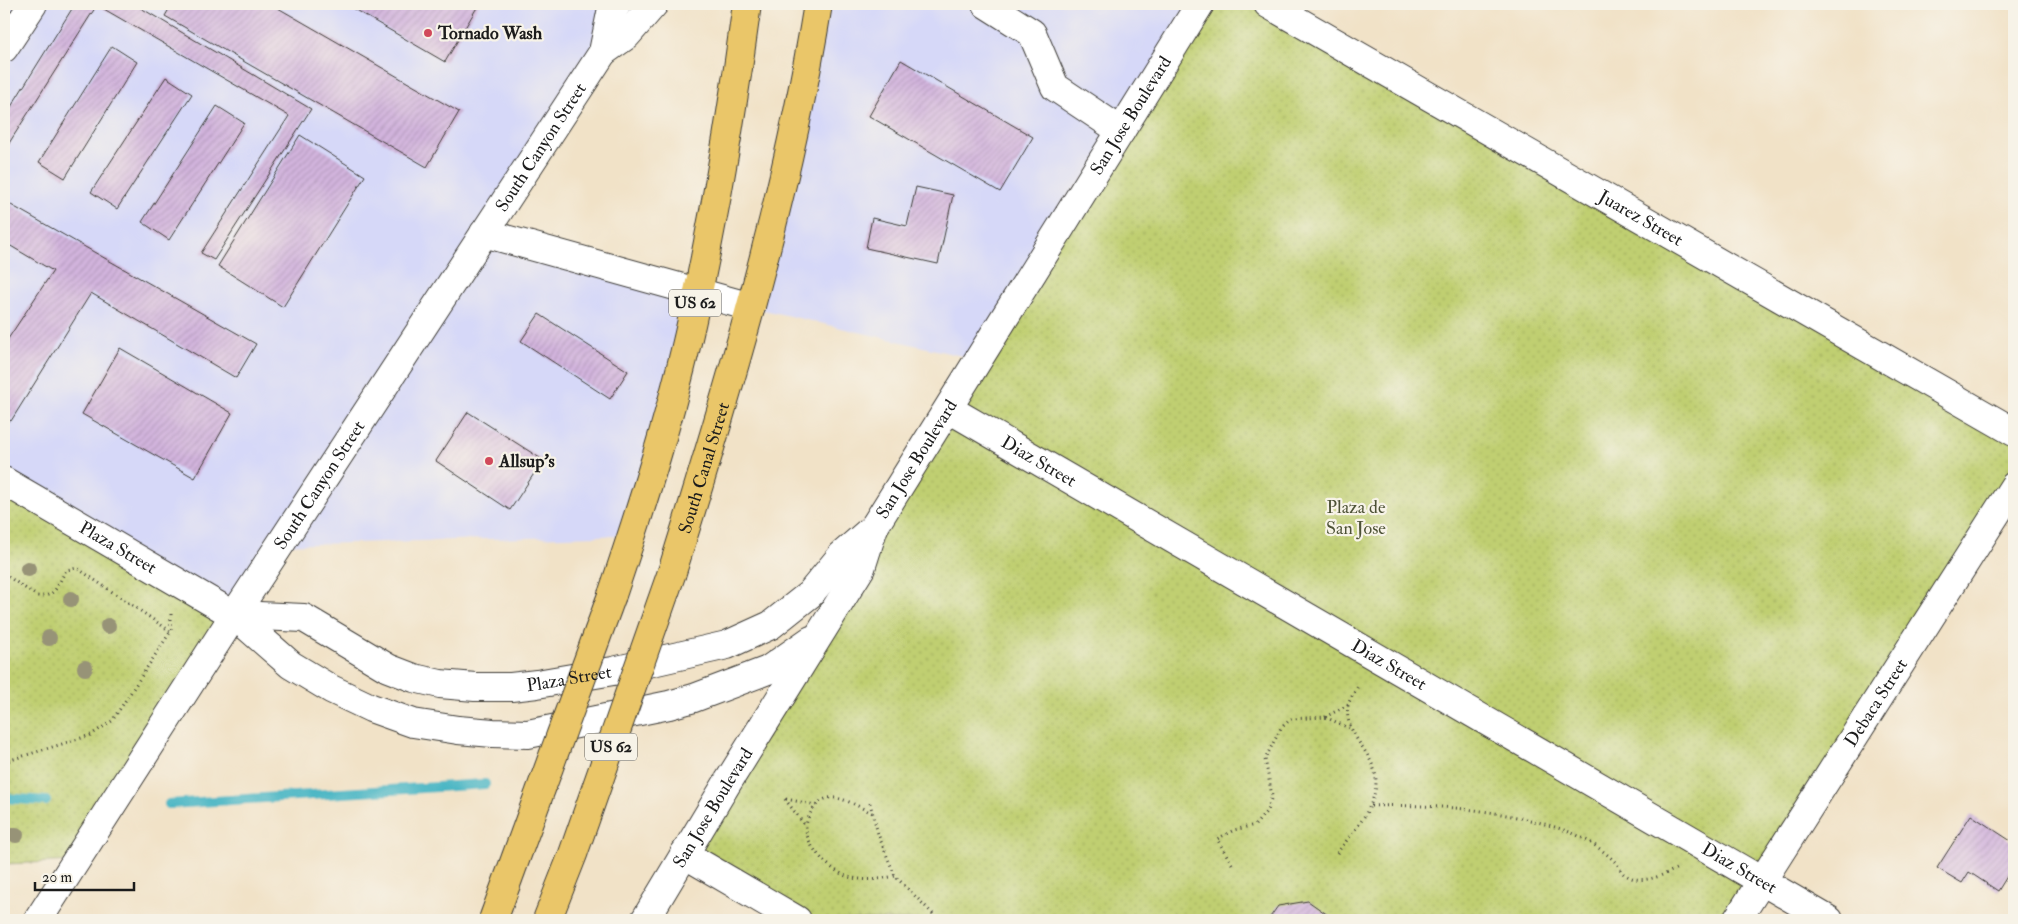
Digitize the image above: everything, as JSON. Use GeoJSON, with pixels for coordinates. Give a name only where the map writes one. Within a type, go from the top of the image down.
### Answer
{"type":"FeatureCollection","features":[{"type":"Feature","properties":{"kind":"highway","name":"US 62"},"geometry":{"type":"LineString","coordinates":[[493,920],[612,595],[660,442],[692,321],[722,167],[747,4]]}},
{"type":"Feature","properties":{"kind":"highway","name":"South Canal Street"},"geometry":{"type":"LineString","coordinates":[[547,920],[573,854],[672,572],[717,428],[774,217],[811,48],[818,4]]}},
{"type":"Feature","properties":{"kind":"street"},"geometry":{"type":"LineString","coordinates":[[4,48],[33,4]]}},
{"type":"Feature","properties":{"kind":"street","name":"South Canyon Street"},"geometry":{"type":"LineString","coordinates":[[603,52],[611,13],[617,4]]}},
{"type":"Feature","properties":{"kind":"street","name":"South Canyon Street"},"geometry":{"type":"LineString","coordinates":[[38,920],[234,615],[603,52],[627,35],[654,4]]}},
{"type":"Feature","properties":{"kind":"street"},"geometry":{"type":"LineString","coordinates":[[986,4],[1032,33],[1055,87],[1121,131]]}},
{"type":"Feature","properties":{"kind":"street","name":"San Jose Boulevard"},"geometry":{"type":"LineString","coordinates":[[645,920],[818,635],[861,568],[874,527],[1200,4]]}},
{"type":"Feature","properties":{"kind":"street","name":"Juarez Street"},"geometry":{"type":"LineString","coordinates":[[1268,4],[2014,432]]}},
{"type":"Feature","properties":{"kind":"street"},"geometry":{"type":"LineString","coordinates":[[484,233],[750,306]]}},
{"type":"Feature","properties":{"kind":"street","name":"Diaz Street"},"geometry":{"type":"LineString","coordinates":[[949,409],[1829,920]]}},
{"type":"Feature","properties":{"kind":"street","name":"Plaza Street"},"geometry":{"type":"LineString","coordinates":[[4,481],[234,615],[291,665],[331,689],[371,708],[413,723],[458,730],[528,734],[694,698],[768,670],[818,635]]}},
{"type":"Feature","properties":{"kind":"street","name":"Debaca Street"},"geometry":{"type":"LineString","coordinates":[[1737,920],[2014,486]]}},
{"type":"Feature","properties":{"kind":"street","name":"Plaza Street"},"geometry":{"type":"LineString","coordinates":[[234,615],[304,618],[388,668],[414,678],[440,684],[475,688],[511,688],[613,671],[727,645],[771,625],[810,594],[842,555],[874,527]]}},
{"type":"Feature","properties":{"kind":"street"},"geometry":{"type":"LineString","coordinates":[[684,854],[797,920]]}},
{"type":"Feature","properties":{"kind":"path"},"geometry":{"type":"LineString","coordinates":[[4,574],[37,596],[44,596],[50,595],[56,590],[66,570],[77,568],[171,631]]}},
{"type":"Feature","properties":{"kind":"path"},"geometry":{"type":"LineString","coordinates":[[4,762],[91,735],[112,721],[171,631],[172,617],[170,610]]}},
{"type":"Feature","properties":{"kind":"path"},"geometry":{"type":"LineString","coordinates":[[1349,728],[1348,705],[1358,686]]}},
{"type":"Feature","properties":{"kind":"path"},"geometry":{"type":"LineString","coordinates":[[1232,864],[1217,839],[1234,830],[1254,825],[1267,812],[1272,796],[1265,759],[1281,728],[1291,719],[1325,717],[1348,705]]}},
{"type":"Feature","properties":{"kind":"path"},"geometry":{"type":"LineString","coordinates":[[1325,717],[1349,728],[1372,761],[1376,783],[1370,806],[1338,853]]}},
{"type":"Feature","properties":{"kind":"path"},"geometry":{"type":"LineString","coordinates":[[806,828],[816,805],[829,798],[843,800],[872,813]]}},
{"type":"Feature","properties":{"kind":"path"},"geometry":{"type":"LineString","coordinates":[[816,805],[785,799],[806,828],[810,841],[818,855],[832,868],[851,878],[874,880],[895,876]]}},
{"type":"Feature","properties":{"kind":"path"},"geometry":{"type":"LineString","coordinates":[[870,803],[878,834],[895,876],[939,920]]}},
{"type":"Feature","properties":{"kind":"path"},"geometry":{"type":"LineString","coordinates":[[1370,806],[1409,805],[1463,809],[1525,818],[1569,832],[1593,845],[1616,862],[1622,873],[1635,880],[1658,878],[1682,866]]}},
{"type":"Feature","properties":{"kind":"shaded area"},"geometry":{"type":"Polygon","coordinates":[[[4,4],[617,4],[484,233],[697,293],[632,535],[280,545],[234,615],[4,481],[4,4]]]}},
{"type":"Feature","properties":{"kind":"shaded area"},"geometry":{"type":"Polygon","coordinates":[[[818,4],[1200,4],[979,360],[751,307],[818,4]]]}},
{"type":"Feature","properties":{"kind":"green space","name":"Plaza de San Jose"},"geometry":{"type":"Polygon","coordinates":[[[1200,4],[1268,4],[2014,432],[2014,486],[1737,920],[797,920],[684,854],[1200,4]]]}},
{"type":"Feature","properties":{"kind":"green space"},"geometry":{"type":"Polygon","coordinates":[[[4,482],[234,615],[75,861],[4,864],[4,482]]]}},
{"type":"Feature","properties":{"kind":"building"},"geometry":{"type":"Polygon","coordinates":[[[75,4],[134,4],[311,109],[214,260],[201,253],[289,116],[97,5],[4,151],[4,118],[75,4]]]}},
{"type":"Feature","properties":{"kind":"building"},"geometry":{"type":"Polygon","coordinates":[[[172,4],[271,4],[459,112],[427,167],[165,16],[172,4]]]}},
{"type":"Feature","properties":{"kind":"building","name":"Tornado Wash"},"geometry":{"type":"Polygon","coordinates":[[[345,4],[479,4],[445,62],[345,4]]]}},
{"type":"Feature","properties":{"kind":"building"},"geometry":{"type":"Polygon","coordinates":[[[112,46],[137,62],[65,178],[39,162],[112,46]]]}},
{"type":"Feature","properties":{"kind":"building"},"geometry":{"type":"Polygon","coordinates":[[[901,60],[1033,137],[1000,192],[869,116],[901,60]]]}},
{"type":"Feature","properties":{"kind":"building"},"geometry":{"type":"Polygon","coordinates":[[[166,77],[192,94],[117,209],[91,192],[166,77]]]}},
{"type":"Feature","properties":{"kind":"building"},"geometry":{"type":"Polygon","coordinates":[[[217,106],[244,123],[169,240],[142,222],[217,106]]]}},
{"type":"Feature","properties":{"kind":"building"},"geometry":{"type":"Polygon","coordinates":[[[300,135],[365,176],[283,307],[218,266],[300,135]]]}},
{"type":"Feature","properties":{"kind":"building"},"geometry":{"type":"Polygon","coordinates":[[[916,187],[953,195],[938,264],[866,248],[872,218],[907,226],[916,187]]]}},
{"type":"Feature","properties":{"kind":"building"},"geometry":{"type":"Polygon","coordinates":[[[4,201],[256,344],[236,378],[91,293],[11,421],[4,416],[4,345],[53,271],[4,242],[4,201]]]}},
{"type":"Feature","properties":{"kind":"building"},"geometry":{"type":"Polygon","coordinates":[[[539,314],[628,371],[610,399],[521,341],[539,314]]]}},
{"type":"Feature","properties":{"kind":"building"},"geometry":{"type":"Polygon","coordinates":[[[120,348],[232,413],[195,478],[82,414],[120,348]]]}},
{"type":"Feature","properties":{"kind":"building","name":"Allsup's"},"geometry":{"type":"Polygon","coordinates":[[[468,412],[543,460],[510,510],[436,461],[468,412]]]}},
{"type":"Feature","properties":{"kind":"building"},"geometry":{"type":"Polygon","coordinates":[[[1971,815],[2014,843],[2014,865],[1998,891],[1969,872],[1962,883],[1937,868],[1971,815]]]}},
{"type":"Feature","properties":{"kind":"building"},"geometry":{"type":"Polygon","coordinates":[[[1308,901],[1335,920],[1268,920],[1278,906],[1308,901]]]}},
{"type":"Feature","properties":{"kind":"building"},"geometry":{"type":"Polygon","coordinates":[[[1410,916],[1431,919],[1431,920],[1409,920],[1410,916]]]}},
{"type":"Feature","properties":{"kind":"waterway"},"geometry":{"type":"LineString","coordinates":[[169,804],[485,784]]}},
{"type":"Feature","properties":{"kind":"waterway"},"geometry":{"type":"LineString","coordinates":[[4,798],[46,801]]}},
{"type":"Feature","properties":{"kind":"place","name":"Tornado Wash"},"geometry":{"type":"Point","coordinates":[428,33]}},
{"type":"Feature","properties":{"kind":"place","name":"Allsup's"},"geometry":{"type":"Point","coordinates":[489,461]}}]}
